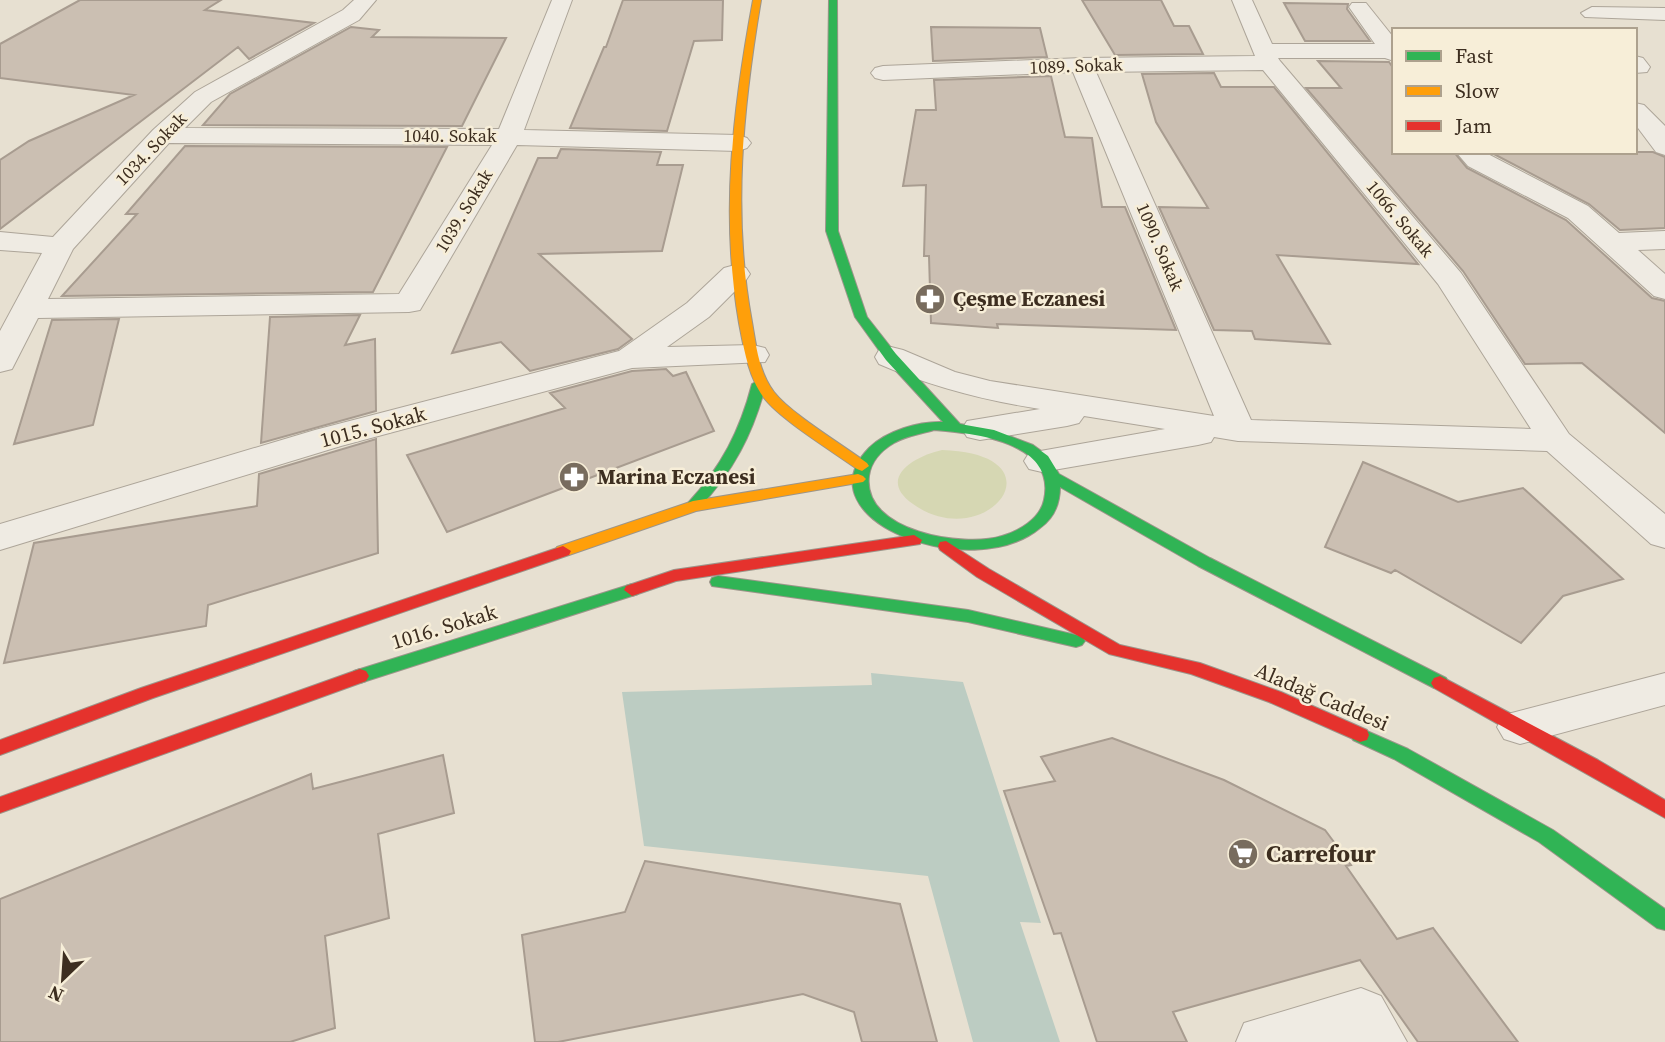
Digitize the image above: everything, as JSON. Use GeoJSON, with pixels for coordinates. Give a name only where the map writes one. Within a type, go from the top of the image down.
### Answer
{"type":"FeatureCollection","features":[{"type":"Feature","properties":{"kind":"main road"},"geometry":{"type":"LineString","coordinates":[[693,506],[723,476],[739,453],[756,370],[741,312],[732,213],[743,73],[757,0]]}},
{"type":"Feature","properties":{"kind":"main road"},"geometry":{"type":"LineString","coordinates":[[833,0],[832,231],[861,317],[891,357],[967,427]]}},
{"type":"Feature","properties":{"kind":"main road"},"geometry":{"type":"LineString","coordinates":[[756,370],[811,432],[860,472]]}},
{"type":"Feature","properties":{"kind":"main road"},"geometry":{"type":"LineString","coordinates":[[1047,468],[1054,495],[1047,514],[1031,529],[1007,541],[987,545],[946,547],[914,540],[888,527],[869,510],[860,491],[860,472],[870,454],[897,436],[924,428],[967,427],[1026,446],[1047,468],[1145,531],[1583,758],[1665,810]]}},
{"type":"Feature","properties":{"kind":"main road","name":"1016. Sokak"},"geometry":{"type":"LineString","coordinates":[[0,748],[160,688],[693,506],[860,472]]}},
{"type":"Feature","properties":{"kind":"main road","name":"1016. Sokak"},"geometry":{"type":"LineString","coordinates":[[0,805],[136,754],[432,651],[550,617],[674,576],[914,540]]}},
{"type":"Feature","properties":{"kind":"main road","name":"Aladağ Caddesi"},"geometry":{"type":"LineString","coordinates":[[946,547],[983,573],[1115,650],[1194,668],[1276,697],[1401,754],[1546,836],[1665,920]]}},
{"type":"Feature","properties":{"kind":"main road"},"geometry":{"type":"LineString","coordinates":[[674,576],[968,616],[1115,650]]}},
{"type":"Feature","properties":{"kind":"street","name":"1034. Sokak"},"geometry":{"type":"LineString","coordinates":[[0,362],[60,246],[162,135],[203,97],[351,15],[366,0]]}},
{"type":"Feature","properties":{"kind":"street","name":"1039. Sokak"},"geometry":{"type":"LineString","coordinates":[[27,309],[409,303],[509,137],[562,0]]}},
{"type":"Feature","properties":{"kind":"street","name":"1066. Sokak"},"geometry":{"type":"LineString","coordinates":[[1242,0],[1265,57],[1450,279],[1556,441],[1665,535]]}},
{"type":"Feature","properties":{"kind":"street"},"geometry":{"type":"LineString","coordinates":[[1583,6],[1665,14]]}},
{"type":"Feature","properties":{"kind":"street"},"geometry":{"type":"LineString","coordinates":[[1583,6],[1605,28]]}},
{"type":"Feature","properties":{"kind":"street"},"geometry":{"type":"LineString","coordinates":[[1359,7],[1392,51]]}},
{"type":"Feature","properties":{"kind":"street","name":"1089. Sokak"},"geometry":{"type":"LineString","coordinates":[[883,73],[1392,52]]}},
{"type":"Feature","properties":{"kind":"street","name":"1090. Sokak"},"geometry":{"type":"LineString","coordinates":[[1082,65],[1238,430]]}},
{"type":"Feature","properties":{"kind":"street"},"geometry":{"type":"LineString","coordinates":[[1637,112],[1658,133],[1665,147]]}},
{"type":"Feature","properties":{"kind":"street","name":"1040. Sokak"},"geometry":{"type":"LineString","coordinates":[[162,135],[509,137],[738,143]]}},
{"type":"Feature","properties":{"kind":"street"},"geometry":{"type":"LineString","coordinates":[[1471,154],[1477,160],[1578,212],[1615,242],[1665,290]]}},
{"type":"Feature","properties":{"kind":"street"},"geometry":{"type":"LineString","coordinates":[[1615,242],[1665,240]]}},
{"type":"Feature","properties":{"kind":"street"},"geometry":{"type":"LineString","coordinates":[[0,241],[60,246]]}},
{"type":"Feature","properties":{"kind":"street"},"geometry":{"type":"LineString","coordinates":[[631,358],[698,310],[736,274]]}},
{"type":"Feature","properties":{"kind":"street"},"geometry":{"type":"LineString","coordinates":[[891,357],[943,379],[988,391],[1238,430],[1556,441]]}},
{"type":"Feature","properties":{"kind":"street","name":"1015. Sokak"},"geometry":{"type":"LineString","coordinates":[[0,537],[328,438],[631,358],[756,370]]}},
{"type":"Feature","properties":{"kind":"street"},"geometry":{"type":"LineString","coordinates":[[967,427],[1060,416],[1132,415]]}},
{"type":"Feature","properties":{"kind":"street"},"geometry":{"type":"LineString","coordinates":[[1047,468],[1238,430]]}},
{"type":"Feature","properties":{"kind":"street"},"geometry":{"type":"LineString","coordinates":[[1520,727],[1665,689]]}},
{"type":"Feature","properties":{"kind":"street"},"geometry":{"type":"LineString","coordinates":[[1264,1042],[1361,1014],[1379,1042]]}},
{"type":"Feature","properties":{"kind":"green space"},"geometry":{"type":"Polygon","coordinates":[[[942,450],[979,456],[1000,467],[1007,483],[1001,498],[987,511],[966,518],[940,517],[913,504],[898,485],[899,477],[911,463],[942,450]]]}},
{"type":"Feature","properties":{"kind":"shaded area"},"geometry":{"type":"Polygon","coordinates":[[[871,673],[963,682],[1041,923],[1020,922],[1060,1042],[973,1042],[928,876],[644,846],[622,692],[872,685],[871,673]]]}},
{"type":"Feature","properties":{"kind":"building"},"geometry":{"type":"Polygon","coordinates":[[[80,0],[221,0],[205,10],[314,23],[249,59],[238,47],[0,229],[0,160],[29,141],[134,95],[0,78],[0,44],[80,0]]]}},
{"type":"Feature","properties":{"kind":"building"},"geometry":{"type":"Polygon","coordinates":[[[623,0],[723,0],[722,40],[694,41],[667,131],[570,128],[606,47],[623,0]]]}},
{"type":"Feature","properties":{"kind":"building"},"geometry":{"type":"Polygon","coordinates":[[[1082,0],[1161,0],[1174,26],[1189,26],[1203,54],[1115,55],[1082,0]]]}},
{"type":"Feature","properties":{"kind":"building"},"geometry":{"type":"Polygon","coordinates":[[[1284,3],[1348,4],[1347,9],[1370,41],[1305,41],[1284,3]]]}},
{"type":"Feature","properties":{"kind":"building"},"geometry":{"type":"Polygon","coordinates":[[[351,27],[379,30],[372,37],[506,38],[462,126],[203,125],[230,94],[351,27]]]}},
{"type":"Feature","properties":{"kind":"building"},"geometry":{"type":"Polygon","coordinates":[[[931,27],[1040,28],[1047,57],[933,61],[931,27]]]}},
{"type":"Feature","properties":{"kind":"building"},"geometry":{"type":"Polygon","coordinates":[[[1318,61],[1389,62],[1392,66],[1392,154],[1456,154],[1467,168],[1566,220],[1652,298],[1665,301],[1665,433],[1582,363],[1525,364],[1463,271],[1306,88],[1341,88],[1318,61]]]}},
{"type":"Feature","properties":{"kind":"building"},"geometry":{"type":"Polygon","coordinates":[[[1214,73],[1221,87],[1274,87],[1418,264],[1277,255],[1330,344],[1255,339],[1252,331],[1214,330],[1159,207],[1208,208],[1156,122],[1142,74],[1214,73]]]}},
{"type":"Feature","properties":{"kind":"building"},"geometry":{"type":"Polygon","coordinates":[[[1051,76],[1065,137],[1092,138],[1102,207],[1125,207],[1176,330],[997,324],[998,328],[931,323],[929,256],[924,256],[926,185],[903,186],[916,110],[936,110],[934,80],[1051,76]]]}},
{"type":"Feature","properties":{"kind":"building"},"geometry":{"type":"Polygon","coordinates":[[[185,146],[447,147],[373,292],[62,296],[137,214],[126,214],[185,146]]]}},
{"type":"Feature","properties":{"kind":"building"},"geometry":{"type":"Polygon","coordinates":[[[561,149],[661,152],[657,165],[683,165],[662,251],[539,254],[632,339],[618,349],[530,371],[501,342],[452,353],[538,158],[557,158],[561,149]]]}},
{"type":"Feature","properties":{"kind":"building"},"geometry":{"type":"Polygon","coordinates":[[[1653,152],[1665,157],[1665,228],[1620,230],[1589,204],[1494,154],[1653,152]]]}},
{"type":"Feature","properties":{"kind":"building"},"geometry":{"type":"Polygon","coordinates":[[[360,315],[345,345],[375,339],[376,411],[261,443],[270,317],[360,315]]]}},
{"type":"Feature","properties":{"kind":"building"},"geometry":{"type":"Polygon","coordinates":[[[119,319],[93,425],[14,444],[52,320],[119,319]]]}},
{"type":"Feature","properties":{"kind":"building"},"geometry":{"type":"Polygon","coordinates":[[[666,369],[673,376],[686,372],[714,431],[447,532],[407,455],[565,408],[550,393],[632,371],[666,369]]]}},
{"type":"Feature","properties":{"kind":"building"},"geometry":{"type":"Polygon","coordinates":[[[376,439],[378,553],[208,605],[206,626],[4,663],[34,543],[257,506],[259,474],[376,439]]]}},
{"type":"Feature","properties":{"kind":"building"},"geometry":{"type":"Polygon","coordinates":[[[1363,462],[1458,502],[1523,488],[1623,579],[1563,596],[1521,643],[1395,570],[1391,573],[1325,547],[1363,462]]]}},
{"type":"Feature","properties":{"kind":"building"},"geometry":{"type":"Polygon","coordinates":[[[1112,738],[1224,780],[1325,830],[1351,865],[1346,866],[1397,939],[1433,928],[1518,1042],[1418,1042],[1360,960],[1173,1012],[1187,1042],[1097,1042],[1061,933],[1054,934],[1004,791],[1055,781],[1041,757],[1112,738]]]}},
{"type":"Feature","properties":{"kind":"building"},"geometry":{"type":"Polygon","coordinates":[[[443,755],[454,813],[378,834],[389,918],[325,936],[335,1028],[290,1042],[0,1042],[0,899],[311,774],[313,789],[443,755]]]}},
{"type":"Feature","properties":{"kind":"building"},"geometry":{"type":"Polygon","coordinates":[[[645,861],[900,904],[937,1042],[862,1042],[854,1012],[803,994],[558,1042],[535,1042],[522,935],[625,912],[645,861]]]}},
{"type":"Feature","properties":{"kind":"traffic: fast"},"geometry":{"type":"LineString","coordinates":[[833,0],[832,231],[861,317],[891,357],[954,426]]}},
{"type":"Feature","properties":{"kind":"traffic: fast"},"geometry":{"type":"LineString","coordinates":[[693,506],[718,478],[736,450],[749,420],[759,384]]}},
{"type":"Feature","properties":{"kind":"traffic: fast"},"geometry":{"type":"LineString","coordinates":[[934,426],[968,429],[1009,440],[1028,448],[1043,459],[1052,473],[1053,490],[1050,505],[1042,519],[1026,532],[1006,541],[959,546],[912,535],[892,526],[876,513],[863,493],[861,474],[864,465],[888,440],[934,426]]}},
{"type":"Feature","properties":{"kind":"traffic: fast"},"geometry":{"type":"LineString","coordinates":[[1052,476],[1204,562],[1440,683]]}},
{"type":"Feature","properties":{"kind":"traffic: fast"},"geometry":{"type":"LineString","coordinates":[[718,582],[968,616],[1076,641]]}},
{"type":"Feature","properties":{"kind":"traffic: fast"},"geometry":{"type":"LineString","coordinates":[[360,676],[632,590]]}},
{"type":"Feature","properties":{"kind":"traffic: fast"},"geometry":{"type":"LineString","coordinates":[[1360,735],[1401,754],[1546,836],[1665,921]]}},
{"type":"Feature","properties":{"kind":"traffic: slow"},"geometry":{"type":"LineString","coordinates":[[757,0],[738,126],[734,209],[740,293],[752,354],[760,380],[776,403],[862,466]]}},
{"type":"Feature","properties":{"kind":"traffic: slow"},"geometry":{"type":"LineString","coordinates":[[563,551],[693,506],[858,479]]}},
{"type":"Feature","properties":{"kind":"traffic: jam"},"geometry":{"type":"LineString","coordinates":[[632,590],[674,576],[914,540]]}},
{"type":"Feature","properties":{"kind":"traffic: jam"},"geometry":{"type":"LineString","coordinates":[[946,546],[983,573],[1115,650],[1194,668],[1275,697],[1360,735]]}},
{"type":"Feature","properties":{"kind":"traffic: jam"},"geometry":{"type":"LineString","coordinates":[[0,748],[147,693],[563,551]]}},
{"type":"Feature","properties":{"kind":"traffic: jam"},"geometry":{"type":"LineString","coordinates":[[0,805],[360,676]]}},
{"type":"Feature","properties":{"kind":"traffic: jam"},"geometry":{"type":"LineString","coordinates":[[1440,683],[1591,765],[1665,810]]}},
{"type":"Feature","properties":{"kind":"place","name":"Çeşme Eczanesi"},"geometry":{"type":"Point","coordinates":[930,299]}},
{"type":"Feature","properties":{"kind":"place","name":"Marina Eczanesi"},"geometry":{"type":"Point","coordinates":[574,477]}},
{"type":"Feature","properties":{"kind":"place","name":"Carrefour"},"geometry":{"type":"Point","coordinates":[1243,854]}}]}
